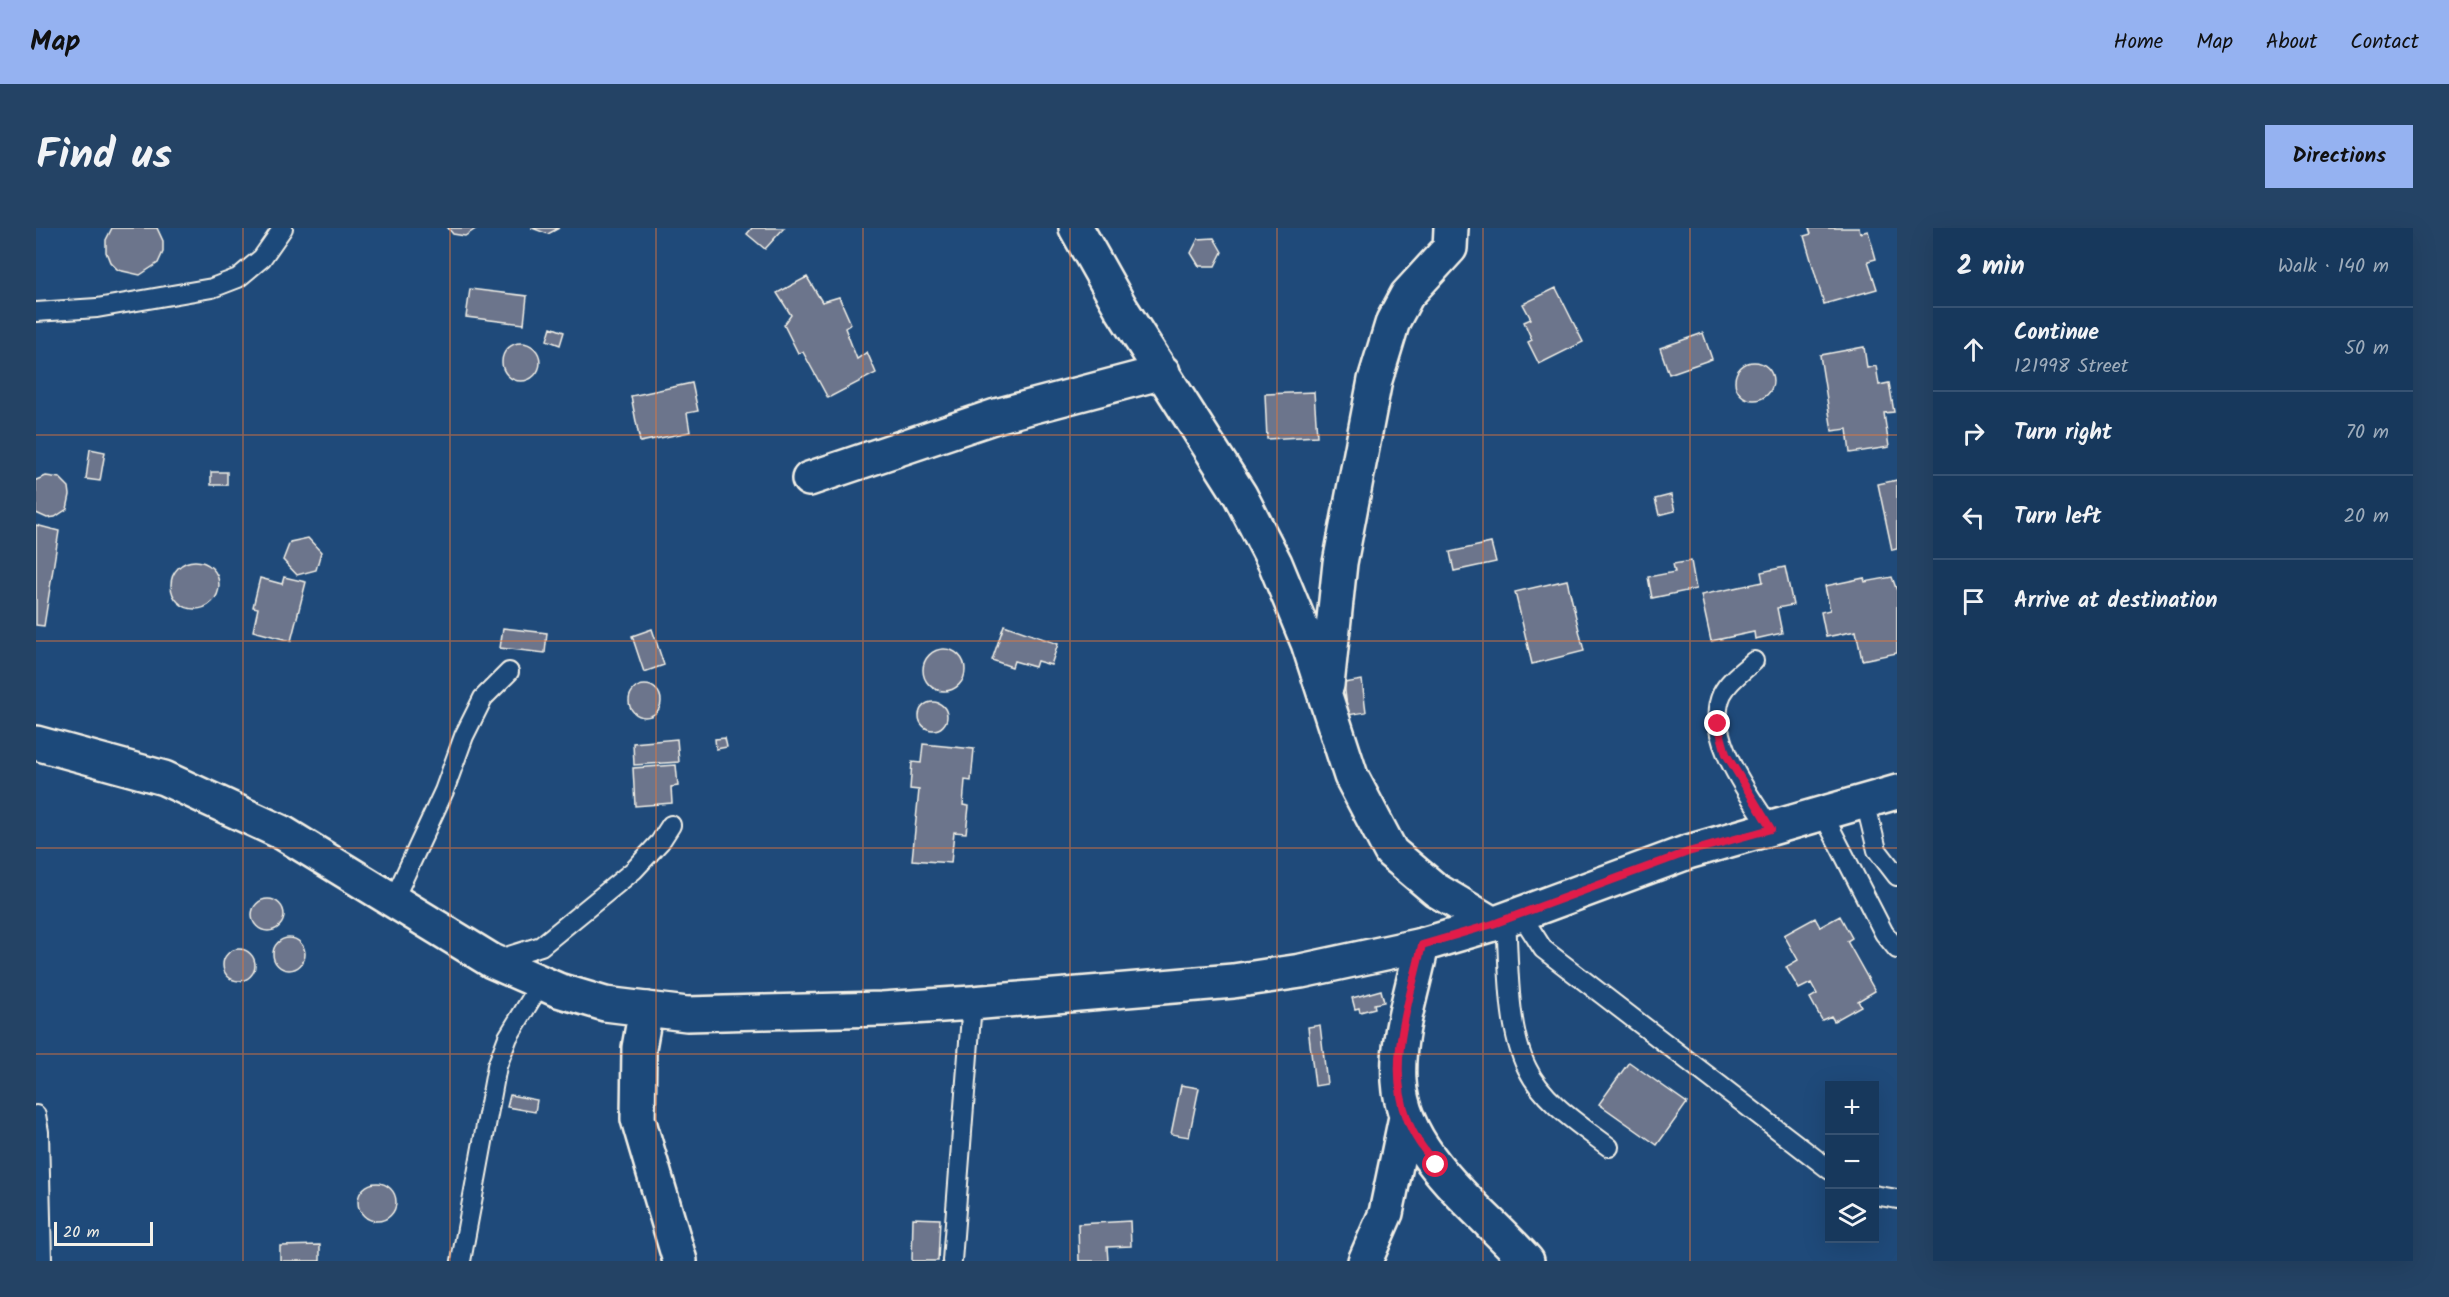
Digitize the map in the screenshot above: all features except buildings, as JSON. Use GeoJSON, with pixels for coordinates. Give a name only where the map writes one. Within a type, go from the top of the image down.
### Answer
{"type":"FeatureCollection","features":[{"type":"Feature","properties":{"kind":"street"},"geometry":{"type":"LineString","coordinates":[[1076,228],[1121,308],[1240,495],[1275,563],[1308,643],[1351,776],[1391,852],[1436,890],[1506,919]]}},
{"type":"Feature","properties":{"kind":"street"},"geometry":{"type":"LineString","coordinates":[[1326,696],[1340,563],[1375,380],[1393,321],[1407,295],[1450,248],[1451,228]]}},
{"type":"Feature","properties":{"kind":"street"},"geometry":{"type":"LineString","coordinates":[[809,479],[996,416],[1163,372]]}},
{"type":"Feature","properties":{"kind":"street"},"geometry":{"type":"LineString","coordinates":[[36,743],[164,778],[282,833],[492,962],[541,983],[605,1004],[687,1014],[882,1009],[972,1003],[1233,981],[1301,971],[1422,945],[1506,919],[1688,852],[1897,792]]}},
{"type":"Feature","properties":{"kind":"street"},"geometry":{"type":"LineString","coordinates":[[1422,945],[1402,1039],[1399,1081],[1406,1117],[1417,1140],[1436,1165],[1527,1261]]}},
{"type":"Feature","properties":{"kind":"street"},"geometry":{"type":"LineString","coordinates":[[646,1009],[639,1048],[638,1119],[680,1261]]}},
{"type":"Feature","properties":{"kind":"street"},"geometry":{"type":"LineString","coordinates":[[1365,1261],[1386,1213],[1406,1117]]}},
{"type":"Feature","properties":{"kind":"lane"},"geometry":{"type":"LineString","coordinates":[[36,312],[98,308],[212,288],[238,278],[262,258],[283,228]]}},
{"type":"Feature","properties":{"kind":"lane"},"geometry":{"type":"LineString","coordinates":[[1754,661],[1731,681],[1721,696],[1718,724],[1726,754],[1771,829]]}},
{"type":"Feature","properties":{"kind":"lane"},"geometry":{"type":"LineString","coordinates":[[393,901],[444,792],[464,736],[483,698],[509,672]]}},
{"type":"Feature","properties":{"kind":"lane"},"geometry":{"type":"LineString","coordinates":[[1865,801],[1878,850],[1897,876]]}},
{"type":"Feature","properties":{"kind":"lane"},"geometry":{"type":"LineString","coordinates":[[1823,814],[1884,933],[1897,949]]}},
{"type":"Feature","properties":{"kind":"lane"},"geometry":{"type":"LineString","coordinates":[[492,962],[541,946],[634,870],[660,842],[670,825]]}},
{"type":"Feature","properties":{"kind":"lane"},"geometry":{"type":"LineString","coordinates":[[1506,919],[1518,1043],[1527,1069],[1546,1095],[1609,1147]]}},
{"type":"Feature","properties":{"kind":"lane"},"geometry":{"type":"LineString","coordinates":[[1506,919],[1825,1166]]}},
{"type":"Feature","properties":{"kind":"lane"},"geometry":{"type":"LineString","coordinates":[[461,1261],[497,1066],[508,1037],[541,983]]}},
{"type":"Feature","properties":{"kind":"lane"},"geometry":{"type":"LineString","coordinates":[[952,1261],[972,1003]]}},
{"type":"Feature","properties":{"kind":"lane"},"geometry":{"type":"LineString","coordinates":[[36,1115],[39,1132],[42,1261]]}},
{"type":"Feature","properties":{"kind":"lane"},"geometry":{"type":"LineString","coordinates":[[1879,1196],[1897,1199]]}},
{"type":"Feature","properties":{"kind":"route"},"geometry":{"type":"LineString","coordinates":[[1436,1165],[1417,1140],[1406,1117],[1399,1081],[1402,1039],[1422,945],[1493,924],[1688,852],[1771,829],[1726,754],[1718,724]]}}]}
